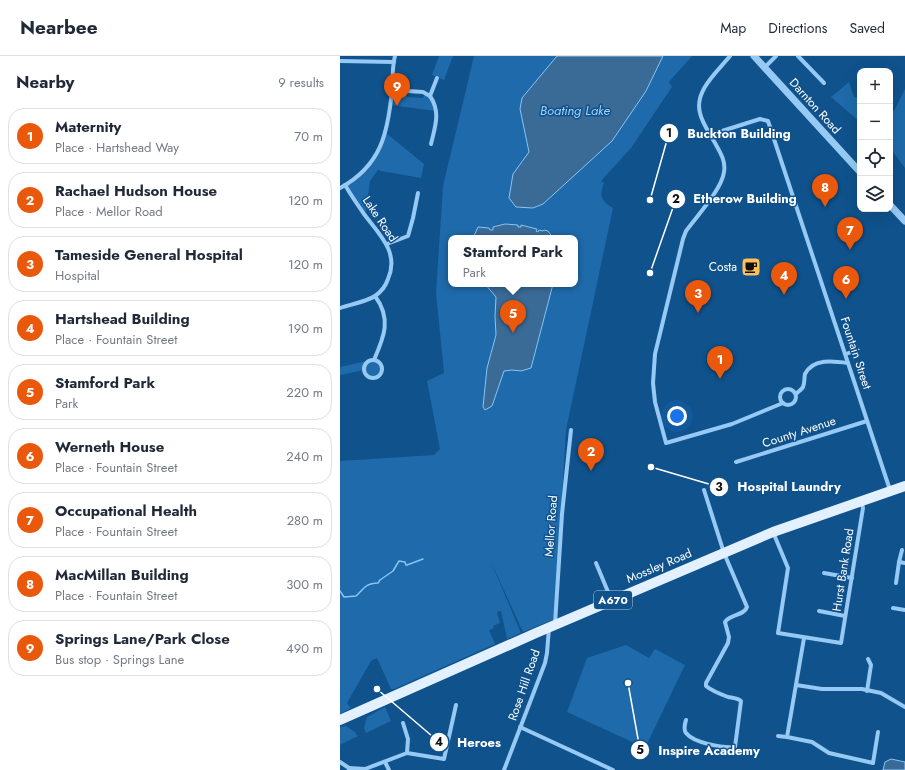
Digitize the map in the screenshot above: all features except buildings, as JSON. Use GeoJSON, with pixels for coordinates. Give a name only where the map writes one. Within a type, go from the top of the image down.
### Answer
{"type":"FeatureCollection","features":[{"type":"Feature","properties":{"kind":"main road","name":"Mossley Road"},"geometry":{"type":"LineString","coordinates":[[340,720],[552,626],[773,532],[905,486]]}},
{"type":"Feature","properties":{"kind":"street"},"geometry":{"type":"LineString","coordinates":[[340,188],[368,168],[383,141],[389,116],[395,56]]}},
{"type":"Feature","properties":{"kind":"street"},"geometry":{"type":"LineString","coordinates":[[730,56],[703,88],[698,99],[700,113],[722,154],[724,172],[718,188],[686,231],[655,354],[653,383],[655,402],[666,443],[732,424],[783,403],[788,405],[794,404],[796,394],[803,387],[805,375],[810,368],[828,361],[848,363]]}},
{"type":"Feature","properties":{"kind":"street","name":"Darnton Road"},"geometry":{"type":"LineString","coordinates":[[754,56],[857,169]]}},
{"type":"Feature","properties":{"kind":"street"},"geometry":{"type":"LineString","coordinates":[[765,67],[776,56]]}},
{"type":"Feature","properties":{"kind":"street"},"geometry":{"type":"LineString","coordinates":[[798,56],[824,83]]}},
{"type":"Feature","properties":{"kind":"street"},"geometry":{"type":"LineString","coordinates":[[340,61],[394,62]]}},
{"type":"Feature","properties":{"kind":"street"},"geometry":{"type":"LineString","coordinates":[[430,96],[437,78]]}},
{"type":"Feature","properties":{"kind":"street"},"geometry":{"type":"LineString","coordinates":[[392,90],[422,92],[430,96],[436,106],[437,119],[431,144]]}},
{"type":"Feature","properties":{"kind":"street","name":"Fountain Street"},"geometry":{"type":"LineString","coordinates":[[712,137],[722,131],[760,119],[768,121],[891,490]]}},
{"type":"Feature","properties":{"kind":"street","name":"Lake Road"},"geometry":{"type":"LineString","coordinates":[[345,185],[364,214],[387,244],[391,257],[391,270],[385,286],[375,296]]}},
{"type":"Feature","properties":{"kind":"street"},"geometry":{"type":"LineString","coordinates":[[387,244],[408,236],[418,193]]}},
{"type":"Feature","properties":{"kind":"street"},"geometry":{"type":"LineString","coordinates":[[893,208],[905,221]]}},
{"type":"Feature","properties":{"kind":"street"},"geometry":{"type":"LineString","coordinates":[[340,308],[375,296],[382,309],[385,327],[382,341],[374,360]]}},
{"type":"Feature","properties":{"kind":"street"},"geometry":{"type":"LineString","coordinates":[[846,354],[854,351]]}},
{"type":"Feature","properties":{"kind":"street"},"geometry":{"type":"LineString","coordinates":[[374,360],[379,362],[383,370],[380,376],[374,379],[366,375],[364,370],[367,362],[374,360]]}},
{"type":"Feature","properties":{"kind":"street"},"geometry":{"type":"LineString","coordinates":[[783,403],[780,397],[784,390],[792,390],[796,394]]}},
{"type":"Feature","properties":{"kind":"street","name":"County Avenue"},"geometry":{"type":"LineString","coordinates":[[736,462],[868,421]]}},
{"type":"Feature","properties":{"kind":"street","name":"Mellor Road"},"geometry":{"type":"LineString","coordinates":[[552,626],[571,430]]}},
{"type":"Feature","properties":{"kind":"street"},"geometry":{"type":"LineString","coordinates":[[686,720],[684,728],[686,733],[696,740],[721,747],[735,747],[741,701],[718,693],[706,686],[715,664],[728,643],[729,637],[725,622],[727,618],[745,611],[747,607],[724,553],[704,490]]}},
{"type":"Feature","properties":{"kind":"street","name":"Hurst Bank Road"},"geometry":{"type":"LineString","coordinates":[[804,638],[841,643],[863,508],[860,501]]}},
{"type":"Feature","properties":{"kind":"street"},"geometry":{"type":"LineString","coordinates":[[773,532],[788,568],[778,633],[804,638],[787,737]]}},
{"type":"Feature","properties":{"kind":"street"},"geometry":{"type":"LineString","coordinates":[[896,583],[902,550]]}},
{"type":"Feature","properties":{"kind":"street"},"geometry":{"type":"LineString","coordinates":[[899,562],[905,563]]}},
{"type":"Feature","properties":{"kind":"street"},"geometry":{"type":"LineString","coordinates":[[596,563],[612,600]]}},
{"type":"Feature","properties":{"kind":"street"},"geometry":{"type":"LineString","coordinates":[[824,573],[852,578]]}},
{"type":"Feature","properties":{"kind":"street"},"geometry":{"type":"LineString","coordinates":[[893,608],[905,610]]}},
{"type":"Feature","properties":{"kind":"street"},"geometry":{"type":"LineString","coordinates":[[819,611],[845,616]]}},
{"type":"Feature","properties":{"kind":"street","name":"Rose Hill Road"},"geometry":{"type":"LineString","coordinates":[[504,770],[544,664],[552,626]]}},
{"type":"Feature","properties":{"kind":"street"},"geometry":{"type":"LineString","coordinates":[[868,659],[872,664],[868,690]]}},
{"type":"Feature","properties":{"kind":"street"},"geometry":{"type":"LineString","coordinates":[[796,686],[822,689],[868,690],[881,693],[905,707]]}},
{"type":"Feature","properties":{"kind":"street"},"geometry":{"type":"LineString","coordinates":[[340,762],[349,769],[365,769],[407,753],[444,759],[456,705]]}},
{"type":"Feature","properties":{"kind":"street"},"geometry":{"type":"LineString","coordinates":[[403,723],[408,739],[407,753]]}},
{"type":"Feature","properties":{"kind":"street"},"geometry":{"type":"LineString","coordinates":[[520,727],[613,770]]}},
{"type":"Feature","properties":{"kind":"street"},"geometry":{"type":"LineString","coordinates":[[778,736],[812,742],[830,753],[873,763],[878,732]]}},
{"type":"Feature","properties":{"kind":"street"},"geometry":{"type":"LineString","coordinates":[[385,762],[389,770]]}},
{"type":"Feature","properties":{"kind":"shaded area"},"geometry":{"type":"Polygon","coordinates":[[[439,56],[453,56],[444,80],[432,75],[439,56]]]}},
{"type":"Feature","properties":{"kind":"shaded area"},"geometry":{"type":"Polygon","coordinates":[[[474,56],[692,56],[669,82],[672,87],[631,148],[601,181],[604,183],[601,195],[602,198],[613,208],[566,430],[555,619],[523,632],[491,562],[521,633],[507,639],[501,611],[497,612],[500,623],[493,626],[494,628],[489,630],[495,644],[394,689],[391,689],[377,658],[371,661],[347,703],[351,708],[340,714],[340,461],[434,455],[440,449],[427,381],[444,373],[436,293],[443,186],[474,56]]]}},
{"type":"Feature","properties":{"kind":"shaded area"},"geometry":{"type":"Polygon","coordinates":[[[849,82],[854,97],[857,98],[857,119],[831,97],[849,82]]]}},
{"type":"Feature","properties":{"kind":"shaded area"},"geometry":{"type":"Polygon","coordinates":[[[905,89],[905,168],[893,152],[894,111],[905,89]]]}},
{"type":"Feature","properties":{"kind":"shaded area"},"geometry":{"type":"Polygon","coordinates":[[[392,90],[405,90],[407,97],[423,98],[425,93],[430,96],[436,111],[390,105],[392,90]]]}},
{"type":"Feature","properties":{"kind":"shaded area"},"geometry":{"type":"Polygon","coordinates":[[[386,133],[424,164],[421,178],[378,170],[370,181],[366,211],[364,214],[345,185],[368,168],[386,133]]]}},
{"type":"Feature","properties":{"kind":"shaded area"},"geometry":{"type":"Polygon","coordinates":[[[371,360],[379,362],[382,369],[381,374],[375,378],[368,377],[364,370],[340,375],[340,367],[371,360]]]}},
{"type":"Feature","properties":{"kind":"shaded area"},"geometry":{"type":"Polygon","coordinates":[[[626,645],[649,658],[655,649],[685,665],[645,748],[567,712],[587,658],[626,645]]]}},
{"type":"Feature","properties":{"kind":"shaded area"},"geometry":{"type":"Polygon","coordinates":[[[385,707],[391,721],[366,733],[364,728],[367,717],[385,707]]]}},
{"type":"Feature","properties":{"kind":"shaded area"},"geometry":{"type":"Polygon","coordinates":[[[346,726],[358,736],[340,745],[340,727],[346,726]]]}},
{"type":"Feature","properties":{"kind":"water","name":"Boating Lake"},"geometry":{"type":"Polygon","coordinates":[[[557,56],[663,56],[646,91],[612,141],[543,204],[533,208],[516,207],[509,198],[513,174],[529,152],[520,109],[522,98],[557,56]]]}},
{"type":"Feature","properties":{"kind":"water"},"geometry":{"type":"Polygon","coordinates":[[[505,224],[518,225],[518,227],[521,227],[521,225],[537,229],[536,231],[538,232],[539,230],[548,231],[551,235],[474,235],[478,227],[493,230],[493,227],[505,224]]]}},
{"type":"Feature","properties":{"kind":"water"},"geometry":{"type":"Polygon","coordinates":[[[488,287],[552,287],[531,368],[521,371],[504,371],[492,406],[485,410],[483,407],[487,368],[496,335],[496,297],[488,287]]]}},
{"type":"Feature","properties":{"kind":"water"},"geometry":{"type":"Polygon","coordinates":[[[891,759],[905,762],[905,770],[883,770],[885,762],[891,759]]]}},
{"type":"Feature","properties":{"kind":"waterway"},"geometry":{"type":"LineString","coordinates":[[340,591],[344,597],[356,596],[365,587],[370,584],[378,583],[393,571],[399,561],[405,562],[407,565],[423,559]]}},
{"type":"Feature","properties":{"kind":"place","name":"Springs Lane/Park Close"},"geometry":{"type":"Point","coordinates":[397,106]}},
{"type":"Feature","properties":{"kind":"place","name":"Buckton Building"},"geometry":{"type":"Point","coordinates":[650,200]}},
{"type":"Feature","properties":{"kind":"place","name":"MacMillan Building"},"geometry":{"type":"Point","coordinates":[825,207]}},
{"type":"Feature","properties":{"kind":"place","name":"Occupational Health"},"geometry":{"type":"Point","coordinates":[850,250]}},
{"type":"Feature","properties":{"kind":"place","name":"Costa"},"geometry":{"type":"Point","coordinates":[751,267]}},
{"type":"Feature","properties":{"kind":"place","name":"Etherow Building"},"geometry":{"type":"Point","coordinates":[650,273]}},
{"type":"Feature","properties":{"kind":"place","name":"Hartshead Building"},"geometry":{"type":"Point","coordinates":[784,295]}},
{"type":"Feature","properties":{"kind":"place","name":"Werneth House"},"geometry":{"type":"Point","coordinates":[846,299]}},
{"type":"Feature","properties":{"kind":"place","name":"Tameside General Hospital"},"geometry":{"type":"Point","coordinates":[698,313]}},
{"type":"Feature","properties":{"kind":"place","name":"Stamford Park"},"geometry":{"type":"Point","coordinates":[513,333]}},
{"type":"Feature","properties":{"kind":"place","name":"Maternity"},"geometry":{"type":"Point","coordinates":[720,379]}},
{"type":"Feature","properties":{"kind":"place","name":"Hospital Laundry"},"geometry":{"type":"Point","coordinates":[651,467]}},
{"type":"Feature","properties":{"kind":"place","name":"Rachael Hudson House"},"geometry":{"type":"Point","coordinates":[591,471]}},
{"type":"Feature","properties":{"kind":"place","name":"Inspire Academy"},"geometry":{"type":"Point","coordinates":[628,683]}},
{"type":"Feature","properties":{"kind":"place","name":"Heroes"},"geometry":{"type":"Point","coordinates":[377,689]}}]}
